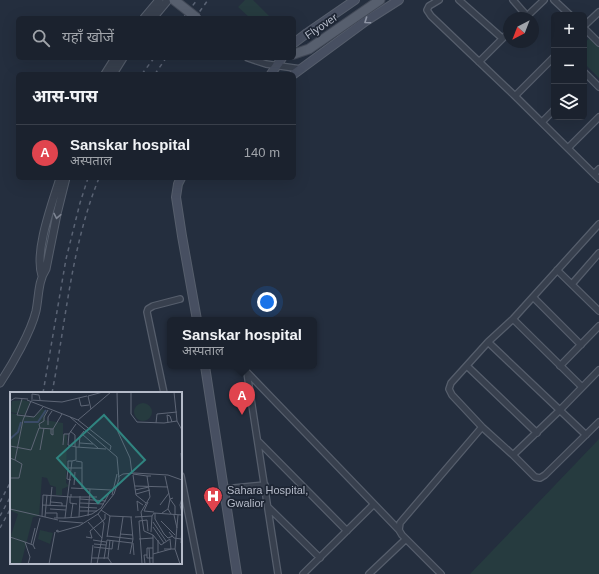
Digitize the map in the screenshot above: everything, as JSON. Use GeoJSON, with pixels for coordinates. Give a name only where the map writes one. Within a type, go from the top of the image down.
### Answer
{"type":"FeatureCollection","features":[{"type":"Feature","properties":{"kind":"main road"},"geometry":{"type":"LineString","coordinates":[[296,41],[307,32],[355,0]]}},
{"type":"Feature","properties":{"kind":"main road","name":"Flyover"},"geometry":{"type":"LineString","coordinates":[[296,53],[309,49],[380,0]]}},
{"type":"Feature","properties":{"kind":"main road"},"geometry":{"type":"LineString","coordinates":[[297,71],[366,21],[399,0]]}},
{"type":"Feature","properties":{"kind":"main road"},"geometry":{"type":"LineString","coordinates":[[166,1],[193,16]]}},
{"type":"Feature","properties":{"kind":"main road"},"geometry":{"type":"LineString","coordinates":[[272,72],[281,60]]}},
{"type":"Feature","properties":{"kind":"main road"},"geometry":{"type":"LineString","coordinates":[[180,180],[176,197],[196,317]]}},
{"type":"Feature","properties":{"kind":"main road"},"geometry":{"type":"LineString","coordinates":[[205,369],[237,574]]}},
{"type":"Feature","properties":{"kind":"street"},"geometry":{"type":"LineString","coordinates":[[439,0],[429,6],[427,10],[428,13],[599,179]]}},
{"type":"Feature","properties":{"kind":"street"},"geometry":{"type":"LineString","coordinates":[[459,0],[502,38],[479,62]]}},
{"type":"Feature","properties":{"kind":"street"},"geometry":{"type":"LineString","coordinates":[[513,0],[522,12]]}},
{"type":"Feature","properties":{"kind":"street"},"geometry":{"type":"LineString","coordinates":[[531,12],[544,0]]}},
{"type":"Feature","properties":{"kind":"street"},"geometry":{"type":"LineString","coordinates":[[554,0],[567,12]]}},
{"type":"Feature","properties":{"kind":"street"},"geometry":{"type":"LineString","coordinates":[[147,16],[166,1]]}},
{"type":"Feature","properties":{"kind":"street"},"geometry":{"type":"LineString","coordinates":[[155,16],[166,1]]}},
{"type":"Feature","properties":{"kind":"street"},"geometry":{"type":"LineString","coordinates":[[587,24],[599,12]]}},
{"type":"Feature","properties":{"kind":"street"},"geometry":{"type":"LineString","coordinates":[[587,30],[599,42]]}},
{"type":"Feature","properties":{"kind":"street"},"geometry":{"type":"LineString","coordinates":[[106,72],[114,60]]}},
{"type":"Feature","properties":{"kind":"street"},"geometry":{"type":"LineString","coordinates":[[114,72],[122,60]]}},
{"type":"Feature","properties":{"kind":"street"},"geometry":{"type":"LineString","coordinates":[[255,60],[297,71]]}},
{"type":"Feature","properties":{"kind":"street"},"geometry":{"type":"LineString","coordinates":[[515,96],[551,60]]}},
{"type":"Feature","properties":{"kind":"street"},"geometry":{"type":"LineString","coordinates":[[587,78],[599,87]]}},
{"type":"Feature","properties":{"kind":"street"},"geometry":{"type":"LineString","coordinates":[[542,122],[551,113]]}},
{"type":"Feature","properties":{"kind":"street"},"geometry":{"type":"LineString","coordinates":[[568,148],[599,117]]}},
{"type":"Feature","properties":{"kind":"street"},"geometry":{"type":"LineString","coordinates":[[594,174],[599,169]]}},
{"type":"Feature","properties":{"kind":"street"},"geometry":{"type":"LineString","coordinates":[[42,276],[39,267],[42,242],[59,180]]}},
{"type":"Feature","properties":{"kind":"street"},"geometry":{"type":"LineString","coordinates":[[0,383],[10,367],[36,312],[42,276],[46,269],[66,180]]}},
{"type":"Feature","properties":{"kind":"street"},"geometry":{"type":"LineString","coordinates":[[599,224],[513,319],[488,342],[451,383],[449,389],[452,395],[482,427],[535,477],[540,478],[545,475],[599,422]]}},
{"type":"Feature","properties":{"kind":"street"},"geometry":{"type":"LineString","coordinates":[[572,284],[599,253]]}},
{"type":"Feature","properties":{"kind":"street"},"geometry":{"type":"LineString","coordinates":[[557,270],[599,311]]}},
{"type":"Feature","properties":{"kind":"street"},"geometry":{"type":"LineString","coordinates":[[533,297],[582,345]]}},
{"type":"Feature","properties":{"kind":"street"},"geometry":{"type":"LineString","coordinates":[[164,392],[147,312],[148,308],[153,306],[180,299]]}},
{"type":"Feature","properties":{"kind":"street"},"geometry":{"type":"LineString","coordinates":[[513,319],[582,387]]}},
{"type":"Feature","properties":{"kind":"street"},"geometry":{"type":"LineString","coordinates":[[560,366],[599,326]]}},
{"type":"Feature","properties":{"kind":"street"},"geometry":{"type":"LineString","coordinates":[[488,342],[586,435]]}},
{"type":"Feature","properties":{"kind":"street"},"geometry":{"type":"LineString","coordinates":[[467,366],[536,433]]}},
{"type":"Feature","properties":{"kind":"street"},"geometry":{"type":"LineString","coordinates":[[244,369],[441,574]]}},
{"type":"Feature","properties":{"kind":"street"},"geometry":{"type":"LineString","coordinates":[[513,455],[599,370]]}},
{"type":"Feature","properties":{"kind":"street"},"geometry":{"type":"LineString","coordinates":[[248,372],[278,574]]}},
{"type":"Feature","properties":{"kind":"street"},"geometry":{"type":"LineString","coordinates":[[399,530],[400,523],[482,427]]}},
{"type":"Feature","properties":{"kind":"street"},"geometry":{"type":"LineString","coordinates":[[258,442],[347,531]]}},
{"type":"Feature","properties":{"kind":"street"},"geometry":{"type":"LineString","coordinates":[[182,481],[200,574]]}},
{"type":"Feature","properties":{"kind":"street"},"geometry":{"type":"LineString","coordinates":[[224,489],[265,485]]}},
{"type":"Feature","properties":{"kind":"street"},"geometry":{"type":"LineString","coordinates":[[303,574],[374,504]]}},
{"type":"Feature","properties":{"kind":"street"},"geometry":{"type":"LineString","coordinates":[[268,507],[320,558]]}},
{"type":"Feature","properties":{"kind":"street"},"geometry":{"type":"LineString","coordinates":[[369,574],[406,539]]}},
{"type":"Feature","properties":{"kind":"green space"},"geometry":{"type":"Polygon","coordinates":[[[245,0],[253,0],[269,16],[248,16],[238,7],[245,0]]]}},
{"type":"Feature","properties":{"kind":"green space"},"geometry":{"type":"Polygon","coordinates":[[[591,37],[599,45],[599,78],[587,66],[587,40],[591,37]]]}},
{"type":"Feature","properties":{"kind":"green space"},"geometry":{"type":"Polygon","coordinates":[[[599,439],[599,574],[470,574],[599,439]]]}},
{"type":"Feature","properties":{"kind":"railway"},"geometry":{"type":"LineString","coordinates":[[185,16],[197,0]]}},
{"type":"Feature","properties":{"kind":"railway"},"geometry":{"type":"LineString","coordinates":[[196,16],[208,0]]}},
{"type":"Feature","properties":{"kind":"railway"},"geometry":{"type":"LineString","coordinates":[[144,72],[152,60]]}},
{"type":"Feature","properties":{"kind":"railway"},"geometry":{"type":"LineString","coordinates":[[156,72],[165,60]]}},
{"type":"Feature","properties":{"kind":"railway"},"geometry":{"type":"LineString","coordinates":[[43,392],[66,259],[87,180]]}},
{"type":"Feature","properties":{"kind":"railway"},"geometry":{"type":"LineString","coordinates":[[52,392],[70,284],[82,231],[98,180]]}},
{"type":"Feature","properties":{"kind":"railway"},"geometry":{"type":"LineString","coordinates":[[0,502],[10,483]]}},
{"type":"Feature","properties":{"kind":"railway"},"geometry":{"type":"LineString","coordinates":[[0,516],[10,498]]}},
{"type":"Feature","properties":{"kind":"railway"},"geometry":{"type":"LineString","coordinates":[[0,528],[10,510]]}},
{"type":"Feature","properties":{"kind":"place","name":"Sanskar hospital"},"geometry":{"type":"Point","coordinates":[242,415]}},
{"type":"Feature","properties":{"kind":"place","name":"Sahara Hospital, Gwalior"},"geometry":{"type":"Point","coordinates":[213,513]}}]}
